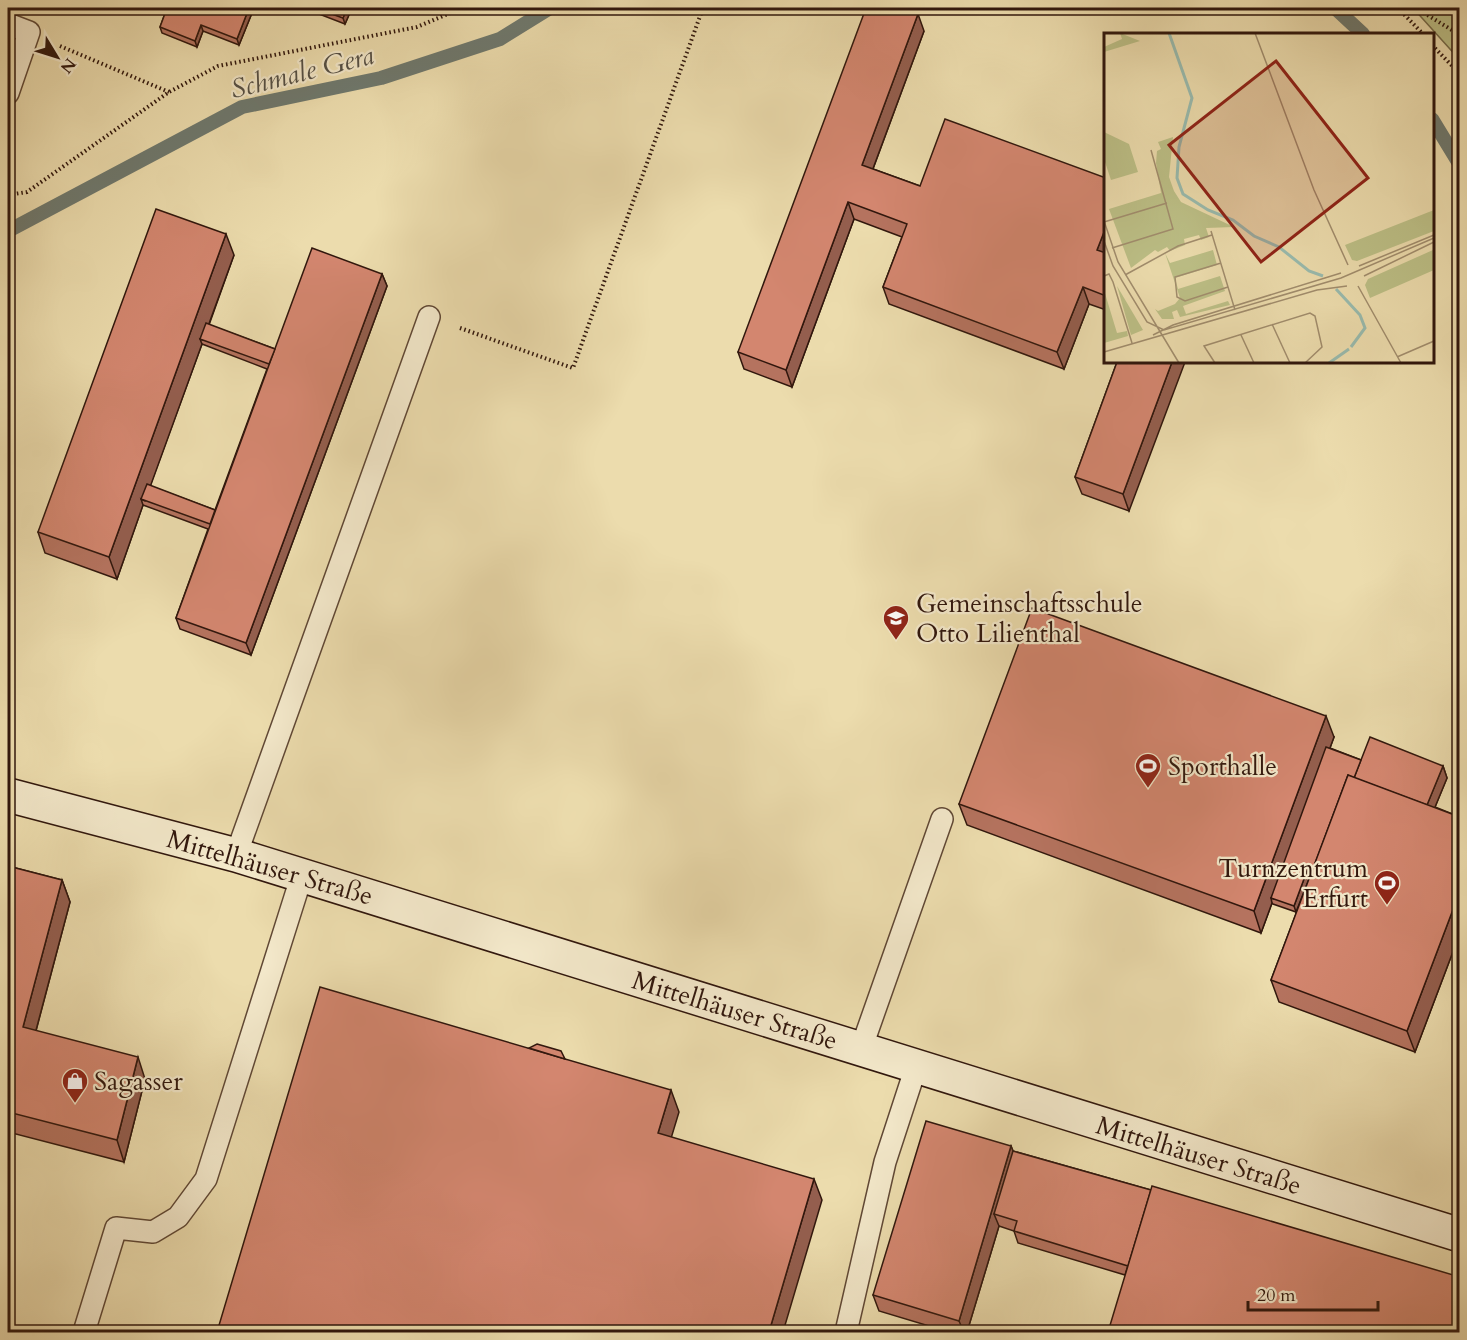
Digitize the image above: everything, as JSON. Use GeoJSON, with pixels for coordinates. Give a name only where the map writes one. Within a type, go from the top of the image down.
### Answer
{"type":"FeatureCollection","features":[{"type":"Feature","properties":{"kind":"main road","name":"Mittelhäuser Straße"},"geometry":{"type":"LineString","coordinates":[[8,795],[236,855],[1460,1235]]}},
{"type":"Feature","properties":{"kind":"lane"},"geometry":{"type":"LineString","coordinates":[[8,24],[29,32],[8,93]]}},
{"type":"Feature","properties":{"kind":"lane"},"geometry":{"type":"LineString","coordinates":[[236,855],[429,317]]}},
{"type":"Feature","properties":{"kind":"lane"},"geometry":{"type":"LineString","coordinates":[[861,1048],[942,819]]}},
{"type":"Feature","properties":{"kind":"lane"},"geometry":{"type":"LineString","coordinates":[[84,1332],[116,1228],[153,1233],[178,1217],[206,1179],[302,875]]}},
{"type":"Feature","properties":{"kind":"lane"},"geometry":{"type":"LineString","coordinates":[[846,1332],[885,1162],[916,1067]]}},
{"type":"Feature","properties":{"kind":"path"},"geometry":{"type":"LineString","coordinates":[[8,195],[27,192],[169,92],[218,66],[417,27],[462,8]]}},
{"type":"Feature","properties":{"kind":"path"},"geometry":{"type":"LineString","coordinates":[[429,317],[573,368],[703,8]]}},
{"type":"Feature","properties":{"kind":"path"},"geometry":{"type":"LineString","coordinates":[[1398,8],[1422,33]]}},
{"type":"Feature","properties":{"kind":"path"},"geometry":{"type":"LineString","coordinates":[[1416,8],[1460,35]]}},
{"type":"Feature","properties":{"kind":"path"},"geometry":{"type":"LineString","coordinates":[[29,32],[169,92]]}},
{"type":"Feature","properties":{"kind":"path"},"geometry":{"type":"LineString","coordinates":[[1434,47],[1460,74]]}},
{"type":"Feature","properties":{"kind":"green space"},"geometry":{"type":"Polygon","coordinates":[[[1413,8],[1459,8],[1459,59],[1413,8]]]}},
{"type":"Feature","properties":{"kind":"building"},"geometry":{"type":"Polygon","coordinates":[[[167,8],[249,8],[237,39],[201,25],[195,41],[160,27],[167,8]]]}},
{"type":"Feature","properties":{"kind":"building"},"geometry":{"type":"Polygon","coordinates":[[[315,8],[347,8],[343,18],[315,8]]]}},
{"type":"Feature","properties":{"kind":"building"},"geometry":{"type":"Polygon","coordinates":[[[866,8],[899,8],[918,14],[862,165],[920,186],[945,119],[1104,177],[1104,232],[1097,250],[1104,252],[1104,295],[1083,287],[1057,352],[883,287],[907,224],[848,202],[786,370],[738,352],[866,8]]]}},
{"type":"Feature","properties":{"kind":"building"},"geometry":{"type":"Polygon","coordinates":[[[156,209],[226,234],[109,557],[38,532],[156,209]]]}},
{"type":"Feature","properties":{"kind":"building"},"geometry":{"type":"Polygon","coordinates":[[[312,248],[382,274],[246,643],[176,618],[312,248]]]}},
{"type":"Feature","properties":{"kind":"building"},"geometry":{"type":"Polygon","coordinates":[[[206,323],[275,349],[269,364],[200,339],[206,323]]]}},
{"type":"Feature","properties":{"kind":"building"},"geometry":{"type":"Polygon","coordinates":[[[1117,363],[1172,363],[1123,494],[1075,477],[1117,363]]]}},
{"type":"Feature","properties":{"kind":"building"},"geometry":{"type":"Polygon","coordinates":[[[147,484],[215,510],[210,524],[141,499],[147,484]]]}},
{"type":"Feature","properties":{"kind":"building","name":"Sporthalle"},"geometry":{"type":"Polygon","coordinates":[[[1032,608],[1326,716],[1254,911],[959,804],[1032,608]]]}},
{"type":"Feature","properties":{"kind":"building"},"geometry":{"type":"Polygon","coordinates":[[[1370,737],[1443,766],[1427,805],[1354,778],[1370,737]]]}},
{"type":"Feature","properties":{"kind":"building"},"geometry":{"type":"Polygon","coordinates":[[[1326,747],[1361,760],[1354,778],[1348,775],[1313,869],[1308,868],[1294,906],[1271,898],[1326,747]]]}},
{"type":"Feature","properties":{"kind":"building","name":"Turnzentrum Erfurt"},"geometry":{"type":"Polygon","coordinates":[[[1348,775],[1460,817],[1460,891],[1407,1031],[1271,980],[1348,775]]]}},
{"type":"Feature","properties":{"kind":"building"},"geometry":{"type":"Polygon","coordinates":[[[8,866],[62,880],[23,1027],[138,1057],[117,1140],[8,1112],[8,866]]]}},
{"type":"Feature","properties":{"kind":"building"},"geometry":{"type":"Polygon","coordinates":[[[320,987],[671,1090],[658,1133],[814,1179],[769,1332],[217,1332],[320,987]]]}},
{"type":"Feature","properties":{"kind":"building"},"geometry":{"type":"Polygon","coordinates":[[[537,1044],[561,1051],[565,1059],[529,1048],[537,1044]]]}},
{"type":"Feature","properties":{"kind":"building"},"geometry":{"type":"Polygon","coordinates":[[[926,1121],[1011,1146],[959,1321],[873,1295],[926,1121]]]}},
{"type":"Feature","properties":{"kind":"building"},"geometry":{"type":"Polygon","coordinates":[[[1013,1151],[1151,1190],[1128,1266],[1014,1231],[1017,1221],[994,1214],[1013,1151]]]}},
{"type":"Feature","properties":{"kind":"building"},"geometry":{"type":"Polygon","coordinates":[[[1152,1186],[1460,1277],[1460,1332],[1108,1332],[1152,1186]]]}},
{"type":"Feature","properties":{"kind":"waterway","name":"Schmale Gera"},"geometry":{"type":"LineString","coordinates":[[8,231],[242,107],[381,78],[500,39],[550,8]]}},
{"type":"Feature","properties":{"kind":"waterway","name":"Schmale Gera"},"geometry":{"type":"LineString","coordinates":[[1335,8],[1362,33]]}},
{"type":"Feature","properties":{"kind":"waterway","name":"Schmale Gera"},"geometry":{"type":"LineString","coordinates":[[1434,122],[1460,165]]}},
{"type":"Feature","properties":{"kind":"place","name":"Gemeinschaftsschule Otto Lilienthal"},"geometry":{"type":"Point","coordinates":[896,641]}},
{"type":"Feature","properties":{"kind":"place","name":"Sporthalle"},"geometry":{"type":"Point","coordinates":[1148,789]}},
{"type":"Feature","properties":{"kind":"place","name":"Turnzentrum Erfurt"},"geometry":{"type":"Point","coordinates":[1387,906]}},
{"type":"Feature","properties":{"kind":"place","name":"Sagasser"},"geometry":{"type":"Point","coordinates":[75,1104]}}]}
